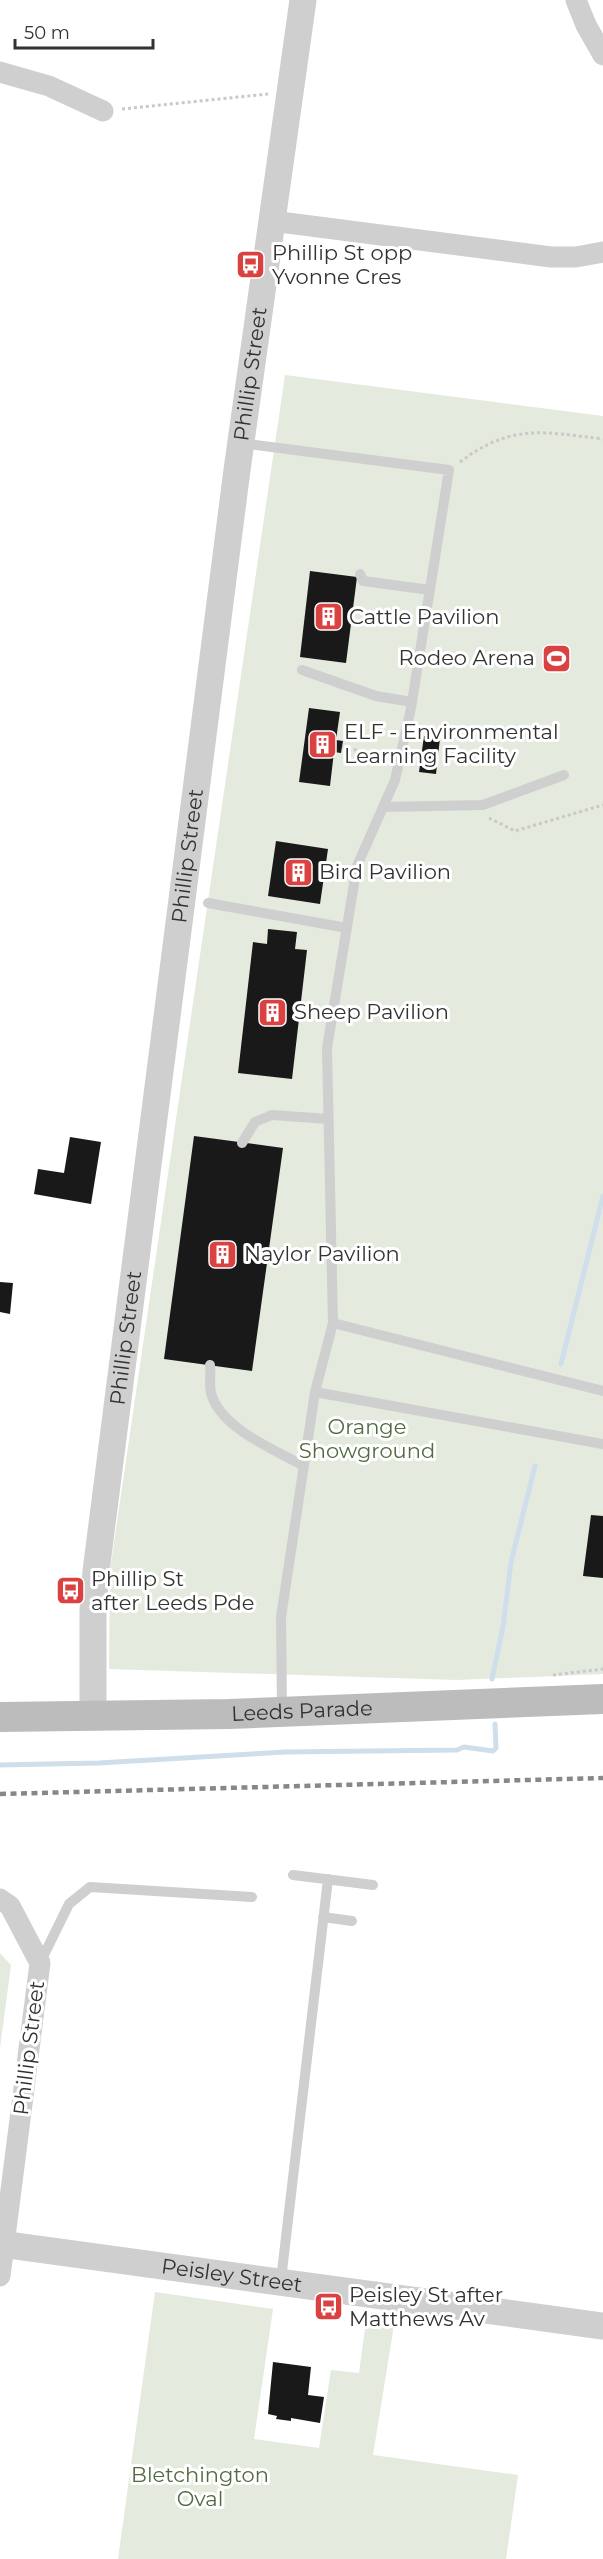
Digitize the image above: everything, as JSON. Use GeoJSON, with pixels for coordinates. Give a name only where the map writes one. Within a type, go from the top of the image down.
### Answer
{"type":"FeatureCollection","features":[{"type":"Feature","properties":{"kind":"main road","name":"Leeds Parade"},"geometry":{"type":"LineString","coordinates":[[0,1717],[282,1712],[603,1699]]}},
{"type":"Feature","properties":{"kind":"street","name":"Phillip Street"},"geometry":{"type":"LineString","coordinates":[[93,1714],[93,1610],[96,1571],[241,442],[303,0]]}},
{"type":"Feature","properties":{"kind":"street"},"geometry":{"type":"LineString","coordinates":[[576,0],[586,25],[603,55]]}},
{"type":"Feature","properties":{"kind":"street"},"geometry":{"type":"LineString","coordinates":[[0,72],[49,86],[103,111]]}},
{"type":"Feature","properties":{"kind":"street"},"geometry":{"type":"LineString","coordinates":[[272,221],[551,257],[576,257],[603,252]]}},
{"type":"Feature","properties":{"kind":"street"},"geometry":{"type":"LineString","coordinates":[[0,1899],[10,1906],[40,1963]]}},
{"type":"Feature","properties":{"kind":"street","name":"Phillip Street"},"geometry":{"type":"LineString","coordinates":[[0,2276],[2,2244],[40,1963]]}},
{"type":"Feature","properties":{"kind":"street","name":"Peisley Street"},"geometry":{"type":"LineString","coordinates":[[2,2244],[281,2280],[603,2326]]}},
{"type":"Feature","properties":{"kind":"lane"},"geometry":{"type":"LineString","coordinates":[[241,442],[449,470],[412,702],[398,767],[357,866],[327,1048],[333,1323],[315,1392],[281,1617],[282,1712]]}},
{"type":"Feature","properties":{"kind":"lane"},"geometry":{"type":"LineString","coordinates":[[360,574],[363,581],[430,590]]}},
{"type":"Feature","properties":{"kind":"lane"},"geometry":{"type":"LineString","coordinates":[[302,670],[376,696],[412,702]]}},
{"type":"Feature","properties":{"kind":"lane"},"geometry":{"type":"LineString","coordinates":[[383,807],[483,805],[564,776]]}},
{"type":"Feature","properties":{"kind":"lane"},"geometry":{"type":"LineString","coordinates":[[208,903],[347,928]]}},
{"type":"Feature","properties":{"kind":"lane"},"geometry":{"type":"LineString","coordinates":[[242,1143],[255,1122],[272,1115],[328,1119]]}},
{"type":"Feature","properties":{"kind":"lane"},"geometry":{"type":"LineString","coordinates":[[333,1323],[603,1391]]}},
{"type":"Feature","properties":{"kind":"lane"},"geometry":{"type":"LineString","coordinates":[[210,1365],[211,1394],[225,1418],[250,1437],[304,1466]]}},
{"type":"Feature","properties":{"kind":"lane"},"geometry":{"type":"LineString","coordinates":[[315,1392],[603,1444]]}},
{"type":"Feature","properties":{"kind":"lane"},"geometry":{"type":"LineString","coordinates":[[293,1875],[373,1885]]}},
{"type":"Feature","properties":{"kind":"lane"},"geometry":{"type":"LineString","coordinates":[[281,2280],[328,1879]]}},
{"type":"Feature","properties":{"kind":"lane"},"geometry":{"type":"LineString","coordinates":[[40,1963],[69,1904],[90,1887],[252,1897]]}},
{"type":"Feature","properties":{"kind":"lane"},"geometry":{"type":"LineString","coordinates":[[323,1917],[352,1921]]}},
{"type":"Feature","properties":{"kind":"path"},"geometry":{"type":"LineString","coordinates":[[103,111],[291,91]]}},
{"type":"Feature","properties":{"kind":"path"},"geometry":{"type":"LineString","coordinates":[[449,470],[481,446],[513,434],[556,432],[603,439]]}},
{"type":"Feature","properties":{"kind":"path"},"geometry":{"type":"LineString","coordinates":[[342,747],[398,767]]}},
{"type":"Feature","properties":{"kind":"path"},"geometry":{"type":"LineString","coordinates":[[463,805],[515,831],[603,806]]}},
{"type":"Feature","properties":{"kind":"green space","name":"Orange Showground"},"geometry":{"type":"Polygon","coordinates":[[[285,375],[603,416],[603,1674],[457,1680],[109,1669],[110,1570],[285,375]]]}},
{"type":"Feature","properties":{"kind":"green space"},"geometry":{"type":"Polygon","coordinates":[[[0,1953],[11,1965],[0,2048],[0,1953]]]}},
{"type":"Feature","properties":{"kind":"green space","name":"Bletchington Oval"},"geometry":{"type":"Polygon","coordinates":[[[155,2292],[273,2309],[254,2439],[319,2448],[331,2370],[359,2373],[366,2321],[394,2325],[373,2455],[518,2475],[506,2559],[118,2559],[155,2292]]]}},
{"type":"Feature","properties":{"kind":"building","name":"Cattle Pavilion"},"geometry":{"type":"Polygon","coordinates":[[[310,571],[357,577],[346,663],[300,657],[310,571]]]}},
{"type":"Feature","properties":{"kind":"building","name":"ELF - Environmental Learning Facility"},"geometry":{"type":"Polygon","coordinates":[[[309,708],[340,712],[336,740],[343,741],[341,753],[334,752],[330,786],[299,782],[309,708]]]}},
{"type":"Feature","properties":{"kind":"building"},"geometry":{"type":"Polygon","coordinates":[[[424,736],[440,738],[436,774],[419,772],[424,736]]]}},
{"type":"Feature","properties":{"kind":"building","name":"Bird Pavilion"},"geometry":{"type":"Polygon","coordinates":[[[276,841],[328,849],[320,904],[268,896],[276,841]]]}},
{"type":"Feature","properties":{"kind":"building","name":"Sheep Pavilion"},"geometry":{"type":"Polygon","coordinates":[[[268,929],[297,932],[295,949],[307,950],[292,1079],[238,1073],[253,942],[267,944],[268,929]]]}},
{"type":"Feature","properties":{"kind":"building","name":"Naylor Pavilion"},"geometry":{"type":"Polygon","coordinates":[[[194,1136],[283,1148],[252,1371],[164,1359],[194,1136]]]}},
{"type":"Feature","properties":{"kind":"building"},"geometry":{"type":"Polygon","coordinates":[[[70,1137],[101,1142],[91,1204],[34,1194],[38,1169],[64,1173],[70,1137]]]}},
{"type":"Feature","properties":{"kind":"building"},"geometry":{"type":"Polygon","coordinates":[[[0,1282],[13,1283],[10,1314],[0,1312],[0,1282]]]}},
{"type":"Feature","properties":{"kind":"building"},"geometry":{"type":"Polygon","coordinates":[[[591,1515],[603,1516],[603,1578],[583,1576],[591,1515]]]}},
{"type":"Feature","properties":{"kind":"building"},"geometry":{"type":"Polygon","coordinates":[[[273,2362],[311,2367],[308,2395],[324,2397],[320,2423],[291,2418],[291,2421],[276,2419],[277,2416],[268,2414],[273,2362]]]}},
{"type":"Feature","properties":{"kind":"waterway"},"geometry":{"type":"LineString","coordinates":[[561,1364],[603,1196]]}},
{"type":"Feature","properties":{"kind":"waterway"},"geometry":{"type":"LineString","coordinates":[[492,1679],[503,1627],[511,1562],[535,1466]]}},
{"type":"Feature","properties":{"kind":"waterway"},"geometry":{"type":"LineString","coordinates":[[0,1765],[99,1763],[285,1752],[457,1750],[464,1747],[493,1751],[496,1748],[495,1724]]}},
{"type":"Feature","properties":{"kind":"railway"},"geometry":{"type":"LineString","coordinates":[[0,1794],[603,1778]]}},
{"type":"Feature","properties":{"kind":"place","name":"Phillip St opp Yvonne Cres"},"geometry":{"type":"Point","coordinates":[251,265]}},
{"type":"Feature","properties":{"kind":"place","name":"Cattle Pavilion"},"geometry":{"type":"Point","coordinates":[328,617]}},
{"type":"Feature","properties":{"kind":"place","name":"Rodeo Arena"},"geometry":{"type":"Point","coordinates":[556,658]}},
{"type":"Feature","properties":{"kind":"place","name":"ELF - Environmental Learning Facility"},"geometry":{"type":"Point","coordinates":[323,744]}},
{"type":"Feature","properties":{"kind":"place","name":"Bird Pavilion"},"geometry":{"type":"Point","coordinates":[298,872]}},
{"type":"Feature","properties":{"kind":"place","name":"Sheep Pavilion"},"geometry":{"type":"Point","coordinates":[273,1012]}},
{"type":"Feature","properties":{"kind":"place","name":"Naylor Pavilion"},"geometry":{"type":"Point","coordinates":[223,1254]}},
{"type":"Feature","properties":{"kind":"place","name":"Phillip St after Leeds Pde"},"geometry":{"type":"Point","coordinates":[70,1591]}},
{"type":"Feature","properties":{"kind":"place","name":"Peisley St after Matthews Av"},"geometry":{"type":"Point","coordinates":[328,2307]}}]}
